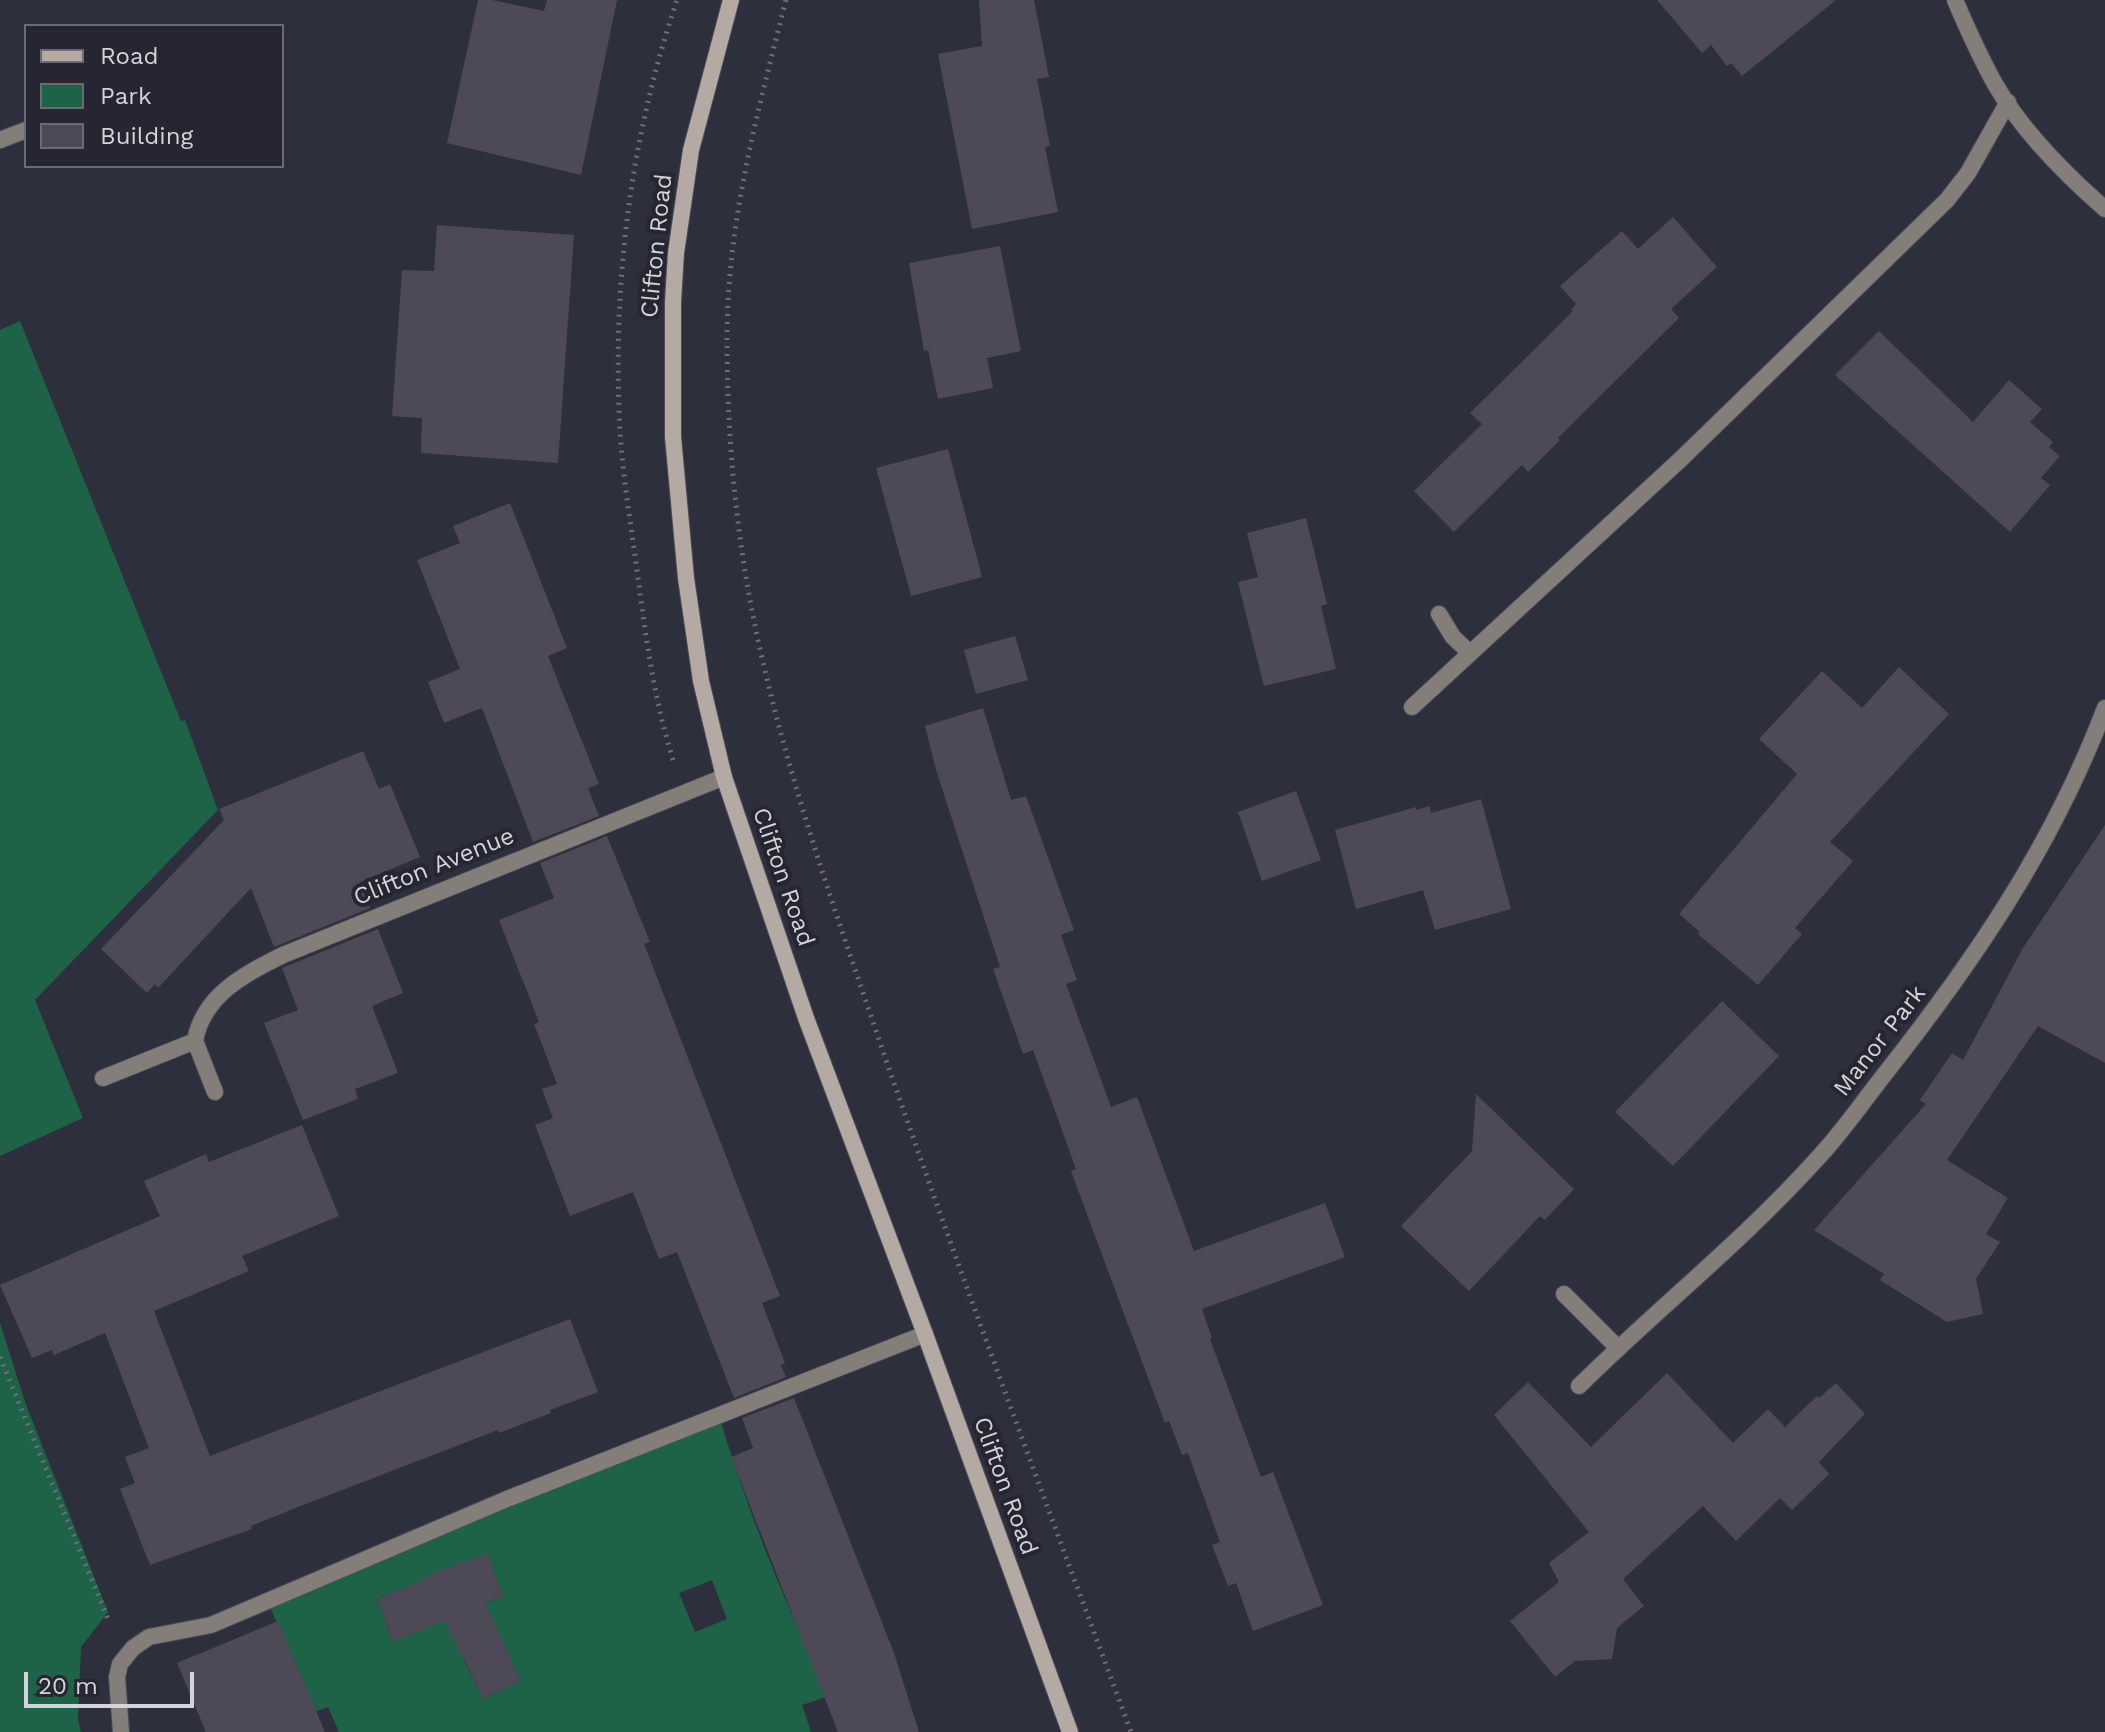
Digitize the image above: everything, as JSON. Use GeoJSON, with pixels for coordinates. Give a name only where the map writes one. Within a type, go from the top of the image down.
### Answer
{"type":"FeatureCollection","features":[{"type":"Feature","properties":{"kind":"street","name":"Clifton Road"},"geometry":{"type":"LineString","coordinates":[[731,0],[691,150],[676,253],[673,437],[686,578],[701,681],[724,777],[806,1018],[1070,1732]]}},
{"type":"Feature","properties":{"kind":"street"},"geometry":{"type":"LineString","coordinates":[[1955,0],[1975,46],[2008,102],[2050,155],[2105,209]]}},
{"type":"Feature","properties":{"kind":"street"},"geometry":{"type":"LineString","coordinates":[[1412,707],[1682,458],[1947,200],[1968,173],[2008,102]]}},
{"type":"Feature","properties":{"kind":"street"},"geometry":{"type":"LineString","coordinates":[[0,140],[24,131]]}},
{"type":"Feature","properties":{"kind":"street"},"geometry":{"type":"LineString","coordinates":[[1439,614],[1453,637],[1470,653]]}},
{"type":"Feature","properties":{"kind":"street","name":"Manor Park"},"geometry":{"type":"LineString","coordinates":[[1579,1386],[1818,1159],[1932,1014],[2031,867],[2059,814],[2105,708]]}},
{"type":"Feature","properties":{"kind":"street","name":"Clifton Avenue"},"geometry":{"type":"LineString","coordinates":[[195,1041],[197,1025],[217,996],[252,970],[724,777]]}},
{"type":"Feature","properties":{"kind":"street"},"geometry":{"type":"LineString","coordinates":[[103,1078],[195,1041],[215,1092]]}},
{"type":"Feature","properties":{"kind":"street"},"geometry":{"type":"LineString","coordinates":[[1564,1294],[1618,1348]]}},
{"type":"Feature","properties":{"kind":"street"},"geometry":{"type":"LineString","coordinates":[[121,1732],[117,1677],[124,1657],[149,1637],[211,1625],[535,1488],[925,1334]]}},
{"type":"Feature","properties":{"kind":"path"},"geometry":{"type":"LineString","coordinates":[[786,0],[757,112],[741,192],[727,334],[737,518],[759,646],[812,840],[855,969],[976,1316],[1131,1732]]}},
{"type":"Feature","properties":{"kind":"path"},"geometry":{"type":"LineString","coordinates":[[0,1357],[124,1657]]}},
{"type":"Feature","properties":{"kind":"green space"},"geometry":{"type":"Polygon","coordinates":[[[20,321],[181,721],[185,720],[218,810],[35,1000],[83,1118],[0,1156],[0,330],[20,321]]]}},
{"type":"Feature","properties":{"kind":"green space"},"geometry":{"type":"Polygon","coordinates":[[[0,1323],[25,1402],[108,1612],[81,1647],[78,1719],[81,1732],[0,1732],[0,1323]]]}},
{"type":"Feature","properties":{"kind":"green space"},"geometry":{"type":"Polygon","coordinates":[[[721,1422],[770,1561],[829,1696],[802,1705],[811,1732],[339,1732],[328,1707],[310,1714],[302,1678],[268,1603],[721,1422]],[[488,1555],[444,1618],[503,1597],[488,1555]],[[712,1580],[679,1593],[695,1632],[727,1619],[712,1580]],[[405,1588],[377,1599],[393,1642],[405,1588]],[[502,1640],[463,1659],[483,1699],[521,1681],[502,1640]]]}},
{"type":"Feature","properties":{"kind":"building"},"geometry":{"type":"Polygon","coordinates":[[[478,0],[544,11],[547,0],[617,0],[581,175],[447,143],[478,0]]]}},
{"type":"Feature","properties":{"kind":"building"},"geometry":{"type":"Polygon","coordinates":[[[979,0],[1034,0],[1049,77],[1037,79],[1050,146],[1045,147],[1058,212],[972,229],[938,54],[982,46],[979,0]]]}},
{"type":"Feature","properties":{"kind":"building"},"geometry":{"type":"Polygon","coordinates":[[[1657,0],[1836,0],[1742,76],[1731,63],[1727,66],[1711,45],[1702,53],[1657,0]]]}},
{"type":"Feature","properties":{"kind":"building"},"geometry":{"type":"Polygon","coordinates":[[[1673,217],[1717,267],[1671,309],[1679,318],[1558,438],[1560,440],[1528,472],[1522,465],[1454,532],[1414,491],[1482,424],[1470,413],[1573,311],[1571,309],[1576,304],[1560,286],[1622,231],[1638,249],[1673,217]]]}},
{"type":"Feature","properties":{"kind":"building"},"geometry":{"type":"Polygon","coordinates":[[[437,225],[574,235],[558,463],[421,453],[422,418],[392,416],[402,270],[434,271],[437,225]]]}},
{"type":"Feature","properties":{"kind":"building"},"geometry":{"type":"Polygon","coordinates":[[[1000,246],[1021,351],[987,358],[993,388],[938,399],[928,350],[924,351],[909,263],[1000,246]]]}},
{"type":"Feature","properties":{"kind":"building"},"geometry":{"type":"Polygon","coordinates":[[[1879,331],[1973,422],[2009,380],[2042,409],[2030,422],[2053,442],[2049,447],[2060,456],[2041,478],[2050,485],[2010,532],[1835,375],[1879,331]]]}},
{"type":"Feature","properties":{"kind":"building"},"geometry":{"type":"Polygon","coordinates":[[[948,449],[982,577],[911,596],[876,468],[948,449]]]}},
{"type":"Feature","properties":{"kind":"building"},"geometry":{"type":"Polygon","coordinates":[[[510,503],[567,648],[548,656],[599,784],[588,788],[599,816],[533,842],[482,708],[444,723],[428,682],[460,669],[417,560],[460,543],[453,526],[510,503]]]}},
{"type":"Feature","properties":{"kind":"building"},"geometry":{"type":"Polygon","coordinates":[[[1306,518],[1327,604],[1321,606],[1336,669],[1264,686],[1238,582],[1258,577],[1247,533],[1306,518]]]}},
{"type":"Feature","properties":{"kind":"building"},"geometry":{"type":"Polygon","coordinates":[[[1015,636],[1028,680],[976,694],[964,650],[1015,636]]]}},
{"type":"Feature","properties":{"kind":"building"},"geometry":{"type":"Polygon","coordinates":[[[1899,667],[1949,714],[1830,842],[1853,861],[1795,928],[1802,934],[1758,985],[1679,914],[1797,774],[1759,739],[1822,671],[1862,708],[1899,667]]]}},
{"type":"Feature","properties":{"kind":"building"},"geometry":{"type":"Polygon","coordinates":[[[983,708],[1011,800],[1026,796],[1074,930],[1061,935],[1077,980],[1066,984],[1111,1107],[1137,1097],[1194,1251],[1325,1203],[1345,1257],[1202,1309],[1261,1477],[1273,1472],[1323,1605],[1253,1631],[1236,1583],[1228,1586],[1212,1545],[1220,1542],[1188,1453],[1182,1455],[1169,1421],[1165,1423],[1071,1171],[1076,1169],[1033,1050],[1023,1054],[993,969],[1000,967],[936,770],[925,726],[983,708]]]}},
{"type":"Feature","properties":{"kind":"building"},"geometry":{"type":"Polygon","coordinates":[[[363,751],[379,789],[390,784],[420,857],[360,882],[370,908],[274,947],[251,888],[158,988],[155,984],[147,993],[101,949],[224,820],[219,809],[363,751]]]}},
{"type":"Feature","properties":{"kind":"building"},"geometry":{"type":"Polygon","coordinates":[[[1296,791],[1321,860],[1262,881],[1238,812],[1296,791]]]}},
{"type":"Feature","properties":{"kind":"building"},"geometry":{"type":"Polygon","coordinates":[[[1481,799],[1511,909],[1435,930],[1423,890],[1356,909],[1335,830],[1416,807],[1416,810],[1430,806],[1431,813],[1481,799]]]}},
{"type":"Feature","properties":{"kind":"building"},"geometry":{"type":"Polygon","coordinates":[[[2105,825],[2105,1063],[2038,1026],[1947,1160],[2008,1198],[1986,1234],[2000,1242],[1976,1279],[1983,1314],[1947,1322],[1880,1280],[1884,1274],[1814,1230],[1926,1104],[1920,1100],[1952,1053],[1963,1060],[2023,948],[2105,825]]]}},
{"type":"Feature","properties":{"kind":"building"},"geometry":{"type":"Polygon","coordinates":[[[607,836],[650,942],[644,944],[780,1296],[762,1303],[785,1363],[781,1365],[786,1377],[734,1398],[677,1252],[659,1259],[633,1192],[570,1216],[535,1125],[553,1118],[542,1089],[557,1084],[534,1024],[539,1022],[499,920],[554,898],[540,863],[607,836]]]}},
{"type":"Feature","properties":{"kind":"building"},"geometry":{"type":"Polygon","coordinates":[[[378,929],[403,993],[372,1006],[398,1073],[355,1089],[358,1099],[303,1120],[264,1023],[298,1010],[282,968],[378,929]]]}},
{"type":"Feature","properties":{"kind":"building"},"geometry":{"type":"Polygon","coordinates":[[[1722,1001],[1779,1056],[1673,1166],[1615,1112],[1722,1001]]]}},
{"type":"Feature","properties":{"kind":"building"},"geometry":{"type":"Polygon","coordinates":[[[1476,1094],[1574,1189],[1545,1220],[1540,1216],[1469,1291],[1401,1226],[1472,1151],[1476,1094]]]}},
{"type":"Feature","properties":{"kind":"building"},"geometry":{"type":"Polygon","coordinates":[[[302,1125],[339,1216],[242,1256],[249,1271],[154,1311],[210,1456],[570,1319],[598,1392],[499,1433],[498,1430],[293,1509],[251,1526],[252,1529],[150,1565],[120,1489],[135,1483],[125,1457],[149,1448],[105,1333],[54,1355],[52,1350],[32,1358],[0,1285],[160,1216],[144,1181],[206,1154],[209,1162],[302,1125]]]}},
{"type":"Feature","properties":{"kind":"building"},"geometry":{"type":"Polygon","coordinates":[[[1667,1373],[1733,1443],[1768,1409],[1785,1427],[1817,1396],[1819,1398],[1836,1383],[1865,1414],[1819,1462],[1829,1474],[1792,1510],[1780,1498],[1736,1541],[1703,1506],[1623,1579],[1644,1606],[1617,1628],[1612,1659],[1575,1661],[1555,1677],[1510,1621],[1559,1582],[1549,1563],[1589,1532],[1494,1415],[1528,1382],[1591,1447],[1667,1373]]]}},
{"type":"Feature","properties":{"kind":"building"},"geometry":{"type":"Polygon","coordinates":[[[794,1398],[894,1653],[919,1732],[838,1732],[731,1457],[753,1448],[742,1418],[794,1398]]]}},
{"type":"Feature","properties":{"kind":"building"},"geometry":{"type":"Polygon","coordinates":[[[488,1554],[503,1597],[485,1603],[521,1681],[483,1699],[445,1621],[393,1642],[377,1599],[429,1578],[428,1575],[488,1554]]]}},
{"type":"Feature","properties":{"kind":"building"},"geometry":{"type":"Polygon","coordinates":[[[278,1621],[325,1732],[206,1732],[177,1663],[278,1621]]]}}]}
